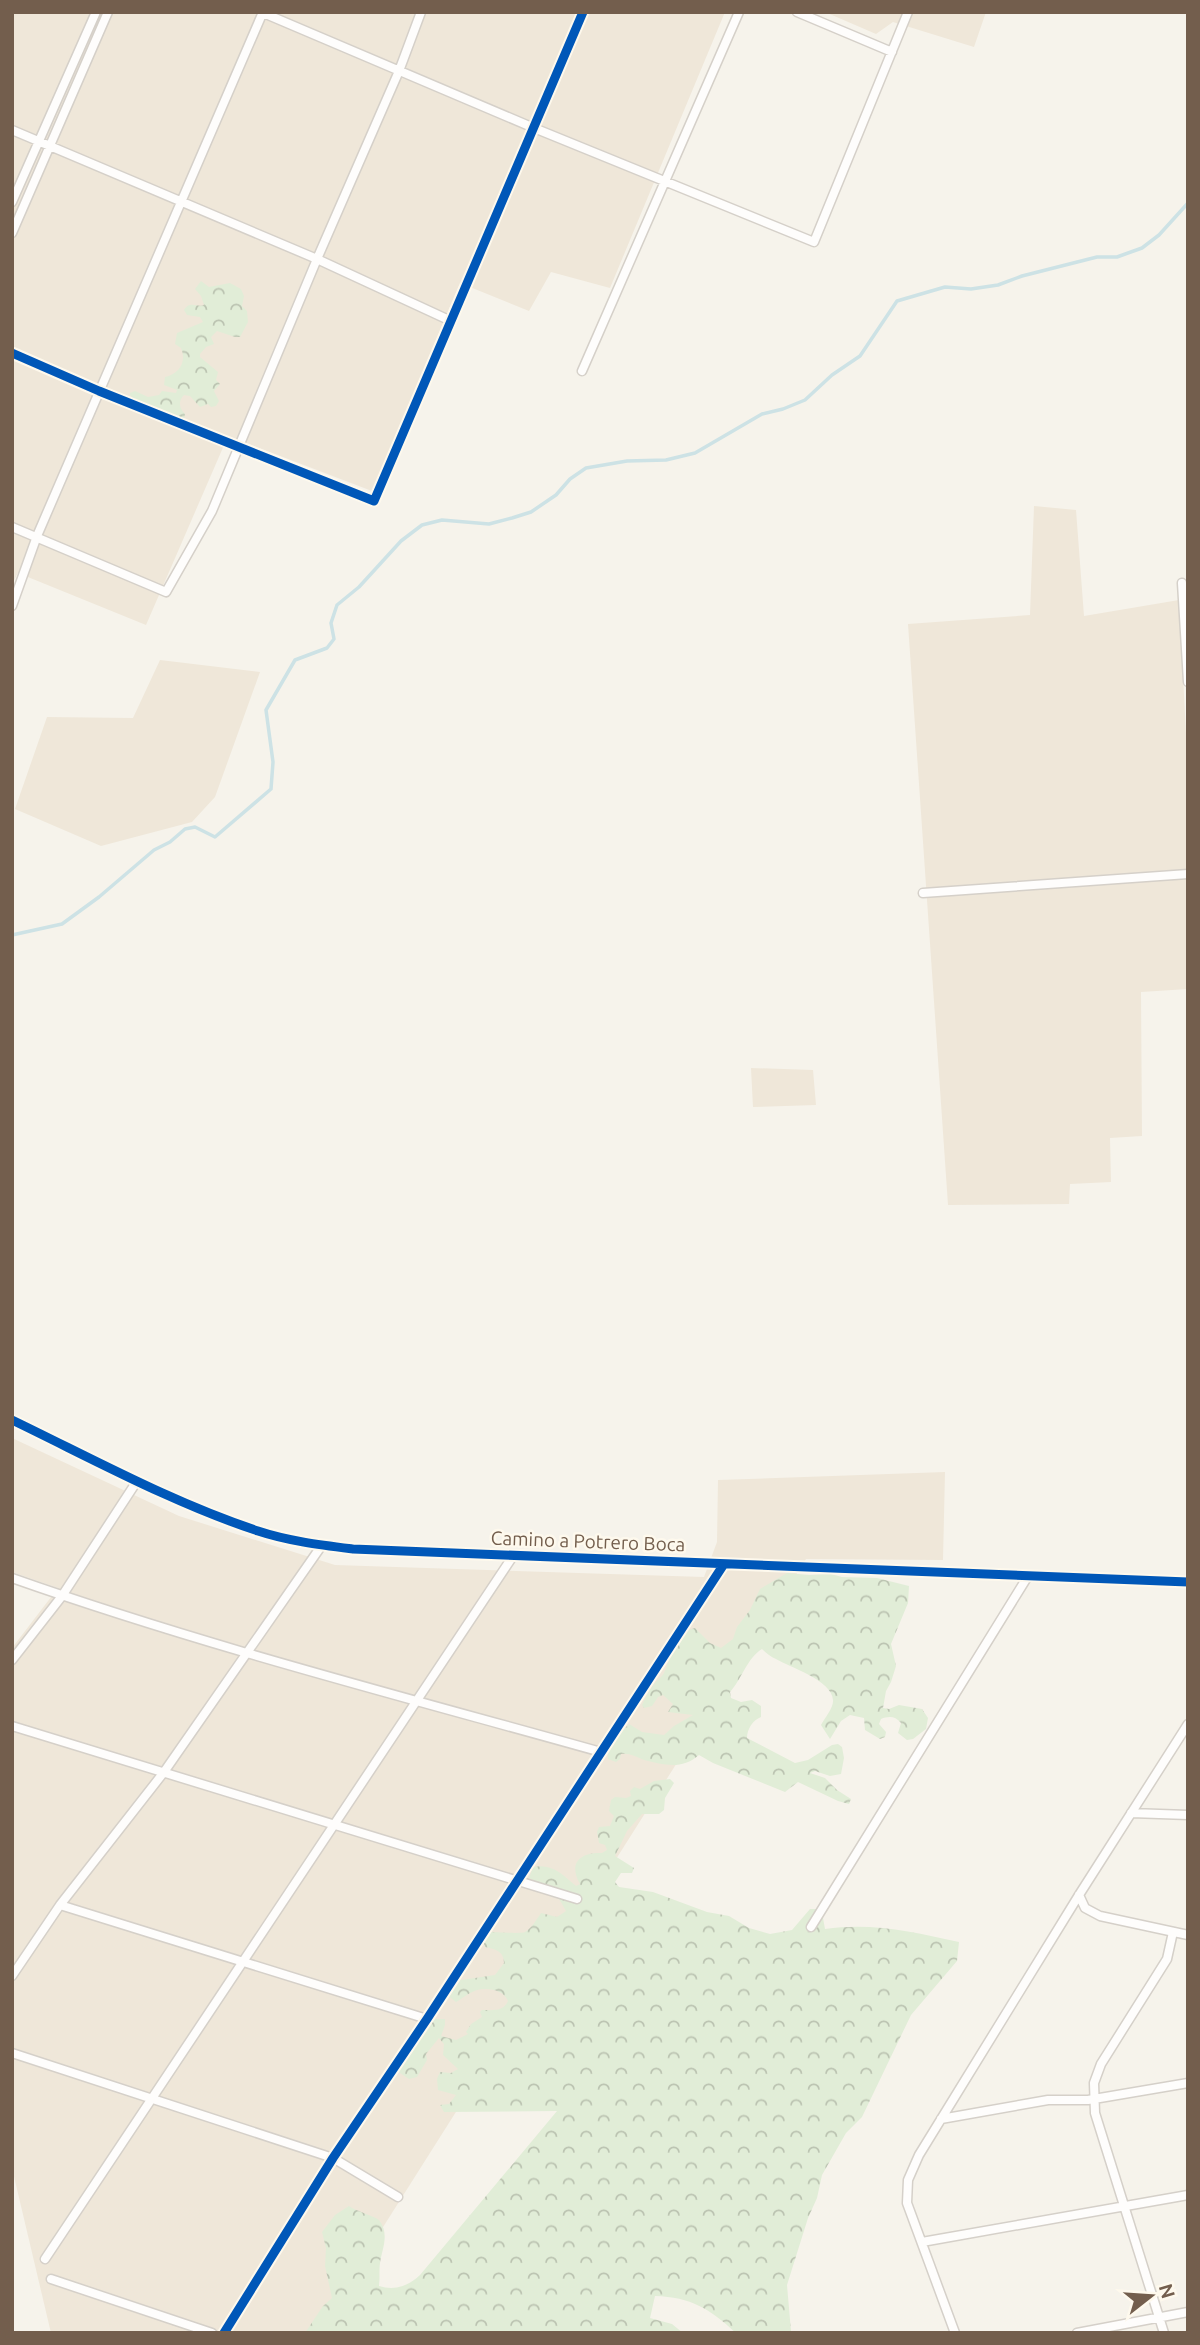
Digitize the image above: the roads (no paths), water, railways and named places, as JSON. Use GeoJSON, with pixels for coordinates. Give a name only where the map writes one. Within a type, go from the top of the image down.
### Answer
{"type":"FeatureCollection","features":[{"type":"Feature","properties":{"kind":"street"},"geometry":{"type":"LineString","coordinates":[[12,202],[96,12]]}},
{"type":"Feature","properties":{"kind":"street"},"geometry":{"type":"LineString","coordinates":[[12,233],[108,12]]}},
{"type":"Feature","properties":{"kind":"street"},"geometry":{"type":"LineString","coordinates":[[12,527],[166,592],[212,511],[422,12]]}},
{"type":"Feature","properties":{"kind":"street"},"geometry":{"type":"LineString","coordinates":[[12,353],[99,391],[374,501],[583,12]]}},
{"type":"Feature","properties":{"kind":"street"},"geometry":{"type":"LineString","coordinates":[[582,371],[739,12]]}},
{"type":"Feature","properties":{"kind":"street"},"geometry":{"type":"LineString","coordinates":[[797,12],[891,52]]}},
{"type":"Feature","properties":{"kind":"street"},"geometry":{"type":"LineString","coordinates":[[12,606],[37,536],[262,13],[814,242],[908,12]]}},
{"type":"Feature","properties":{"kind":"street"},"geometry":{"type":"LineString","coordinates":[[12,130],[317,259],[451,321]]}},
{"type":"Feature","properties":{"kind":"street"},"geometry":{"type":"LineString","coordinates":[[1182,583],[1188,682]]}},
{"type":"Feature","properties":{"kind":"street"},"geometry":{"type":"LineString","coordinates":[[923,893],[1188,874]]}},
{"type":"Feature","properties":{"kind":"street","name":"Camino a Potrero Boca"},"geometry":{"type":"LineString","coordinates":[[12,1420],[170,1496],[259,1531],[322,1545],[353,1549],[513,1556],[1188,1582]]}},
{"type":"Feature","properties":{"kind":"street"},"geometry":{"type":"LineString","coordinates":[[12,1660],[62,1596],[137,1481]]}},
{"type":"Feature","properties":{"kind":"street"},"geometry":{"type":"LineString","coordinates":[[12,1976],[60,1905],[164,1772],[322,1545]]}},
{"type":"Feature","properties":{"kind":"street"},"geometry":{"type":"LineString","coordinates":[[45,2259],[513,1556]]}},
{"type":"Feature","properties":{"kind":"street"},"geometry":{"type":"LineString","coordinates":[[224,2333],[333,2158],[724,1564]]}},
{"type":"Feature","properties":{"kind":"street"},"geometry":{"type":"LineString","coordinates":[[811,1927],[1028,1576]]}},
{"type":"Feature","properties":{"kind":"street"},"geometry":{"type":"LineString","coordinates":[[12,1578],[246,1652],[601,1752]]}},
{"type":"Feature","properties":{"kind":"street"},"geometry":{"type":"LineString","coordinates":[[955,2333],[907,2203],[908,2180],[919,2155],[941,2119],[1188,1724]]}},
{"type":"Feature","properties":{"kind":"street"},"geometry":{"type":"LineString","coordinates":[[12,1726],[577,1899]]}},
{"type":"Feature","properties":{"kind":"street"},"geometry":{"type":"LineString","coordinates":[[1131,1813],[1188,1815]]}},
{"type":"Feature","properties":{"kind":"street"},"geometry":{"type":"LineString","coordinates":[[1079,1895],[1085,1908],[1100,1916],[1188,1935]]}},
{"type":"Feature","properties":{"kind":"street"},"geometry":{"type":"LineString","coordinates":[[60,1905],[427,2019]]}},
{"type":"Feature","properties":{"kind":"street"},"geometry":{"type":"LineString","coordinates":[[1164,2333],[1095,2113],[1094,2083],[1101,2064],[1167,1959],[1173,1932]]}},
{"type":"Feature","properties":{"kind":"street"},"geometry":{"type":"LineString","coordinates":[[12,2053],[333,2158],[398,2197]]}},
{"type":"Feature","properties":{"kind":"street"},"geometry":{"type":"LineString","coordinates":[[941,2119],[1048,2100],[1095,2099],[1188,2083]]}},
{"type":"Feature","properties":{"kind":"street"},"geometry":{"type":"LineString","coordinates":[[922,2242],[1188,2195]]}},
{"type":"Feature","properties":{"kind":"street"},"geometry":{"type":"LineString","coordinates":[[51,2278],[212,2333]]}},
{"type":"Feature","properties":{"kind":"street"},"geometry":{"type":"LineString","coordinates":[[1077,2333],[1188,2312]]}},
{"type":"Feature","properties":{"kind":"waterway"},"geometry":{"type":"LineString","coordinates":[[12,935],[62,924],[99,897],[154,850],[170,842],[185,829],[195,827],[215,837],[271,789],[273,762],[266,710],[295,660],[327,648],[334,639],[331,623],[337,605],[359,587],[401,541],[422,525],[442,520],[489,524],[512,518],[531,512],[556,495],[570,479],[586,468],[627,461],[666,460],[695,453],[762,414],[805,400],[832,375],[860,356],[897,301],[945,287],[971,289],[998,285],[1022,276],[1097,257],[1117,257],[1142,248],[1159,235],[1188,203]]}}]}
